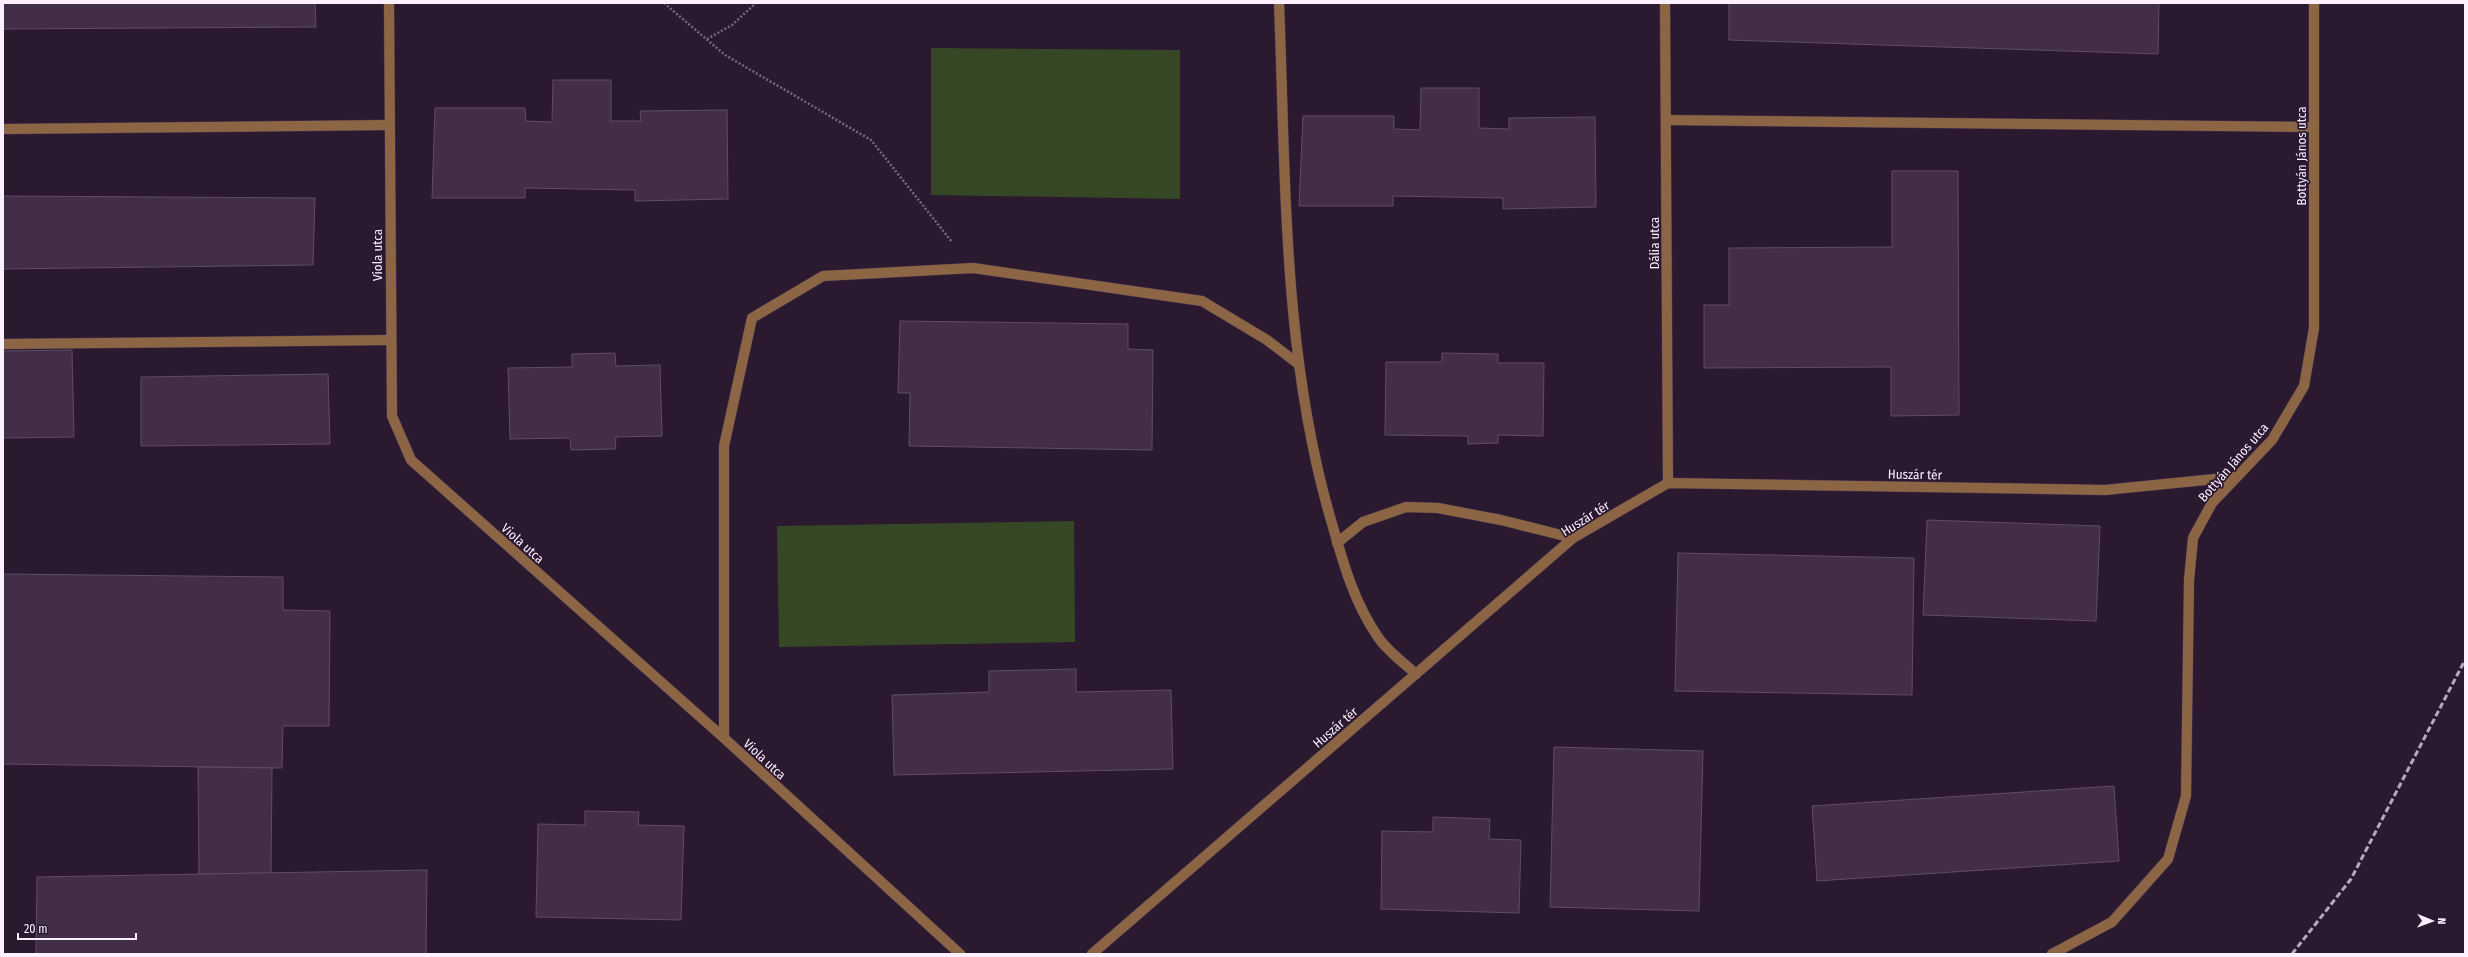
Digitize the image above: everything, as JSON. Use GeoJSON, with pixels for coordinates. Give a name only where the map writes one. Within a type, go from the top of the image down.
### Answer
{"type":"FeatureCollection","features":[{"type":"Feature","properties":{"kind":"street","name":"Viola utca"},"geometry":{"type":"LineString","coordinates":[[389,3],[390,340],[392,416],[411,460],[724,738],[960,954]]}},
{"type":"Feature","properties":{"kind":"street"},"geometry":{"type":"LineString","coordinates":[[1279,3],[1290,280],[1297,363],[1322,493],[1350,587],[1378,638],[1416,674]]}},
{"type":"Feature","properties":{"kind":"street","name":"Dália utca"},"geometry":{"type":"LineString","coordinates":[[1665,3],[1668,483]]}},
{"type":"Feature","properties":{"kind":"street","name":"Bottyán János utca"},"geometry":{"type":"LineString","coordinates":[[2052,954],[2112,922],[2168,859],[2186,796],[2189,580],[2193,538],[2212,503],[2234,477],[2272,440],[2304,386],[2314,328],[2314,3]]}},
{"type":"Feature","properties":{"kind":"street"},"geometry":{"type":"LineString","coordinates":[[1666,120],[2314,127]]}},
{"type":"Feature","properties":{"kind":"street"},"geometry":{"type":"LineString","coordinates":[[3,129],[389,125]]}},
{"type":"Feature","properties":{"kind":"street"},"geometry":{"type":"LineString","coordinates":[[724,738],[724,446],[752,318],[824,276],[973,268],[1202,301],[1267,340],[1297,363]]}},
{"type":"Feature","properties":{"kind":"street"},"geometry":{"type":"LineString","coordinates":[[3,344],[390,340]]}},
{"type":"Feature","properties":{"kind":"street","name":"Huszár tér"},"geometry":{"type":"LineString","coordinates":[[1092,954],[1573,538],[1668,483],[2105,490],[2234,477]]}},
{"type":"Feature","properties":{"kind":"street"},"geometry":{"type":"LineString","coordinates":[[1337,543],[1363,522],[1406,507],[1438,508],[1501,520],[1573,538]]}},
{"type":"Feature","properties":{"kind":"path"},"geometry":{"type":"LineString","coordinates":[[664,3],[725,55],[871,140],[973,268]]}},
{"type":"Feature","properties":{"kind":"path"},"geometry":{"type":"LineString","coordinates":[[707,39],[732,25],[756,3]]}},
{"type":"Feature","properties":{"kind":"green space"},"geometry":{"type":"Polygon","coordinates":[[[931,48],[1180,50],[1180,199],[931,195],[931,48]]]}},
{"type":"Feature","properties":{"kind":"green space"},"geometry":{"type":"Polygon","coordinates":[[[1074,521],[1075,642],[779,647],[777,526],[1074,521]]]}},
{"type":"Feature","properties":{"kind":"building"},"geometry":{"type":"Polygon","coordinates":[[[3,3],[315,3],[316,27],[3,29],[3,3]]]}},
{"type":"Feature","properties":{"kind":"building"},"geometry":{"type":"Polygon","coordinates":[[[1729,3],[2159,3],[2158,54],[1729,40],[1729,3]]]}},
{"type":"Feature","properties":{"kind":"building"},"geometry":{"type":"Polygon","coordinates":[[[553,80],[611,80],[611,121],[641,121],[640,111],[727,110],[728,199],[635,201],[635,190],[525,188],[525,198],[432,198],[435,108],[525,108],[526,121],[552,122],[553,80]]]}},
{"type":"Feature","properties":{"kind":"building"},"geometry":{"type":"Polygon","coordinates":[[[1421,88],[1479,88],[1479,128],[1509,129],[1509,118],[1595,117],[1596,207],[1503,209],[1503,198],[1393,196],[1393,206],[1299,206],[1303,116],[1394,116],[1394,129],[1420,130],[1421,88]]]}},
{"type":"Feature","properties":{"kind":"building"},"geometry":{"type":"Polygon","coordinates":[[[1892,171],[1958,171],[1959,415],[1891,416],[1891,367],[1704,368],[1704,305],[1729,305],[1729,248],[1892,247],[1892,171]]]}},
{"type":"Feature","properties":{"kind":"building"},"geometry":{"type":"Polygon","coordinates":[[[3,196],[315,198],[313,265],[3,269],[3,196]]]}},
{"type":"Feature","properties":{"kind":"building"},"geometry":{"type":"Polygon","coordinates":[[[900,321],[1128,324],[1128,349],[1153,350],[1152,450],[909,446],[910,393],[898,393],[900,321]]]}},
{"type":"Feature","properties":{"kind":"building"},"geometry":{"type":"Polygon","coordinates":[[[72,350],[74,437],[3,438],[3,351],[72,350]]]}},
{"type":"Feature","properties":{"kind":"building"},"geometry":{"type":"Polygon","coordinates":[[[615,353],[616,366],[660,365],[662,436],[616,437],[615,449],[571,450],[570,438],[510,439],[508,368],[572,367],[572,354],[615,353]]]}},
{"type":"Feature","properties":{"kind":"building"},"geometry":{"type":"Polygon","coordinates":[[[1442,353],[1498,354],[1498,363],[1544,363],[1543,436],[1498,435],[1498,443],[1468,444],[1468,436],[1385,435],[1386,362],[1442,362],[1442,353]]]}},
{"type":"Feature","properties":{"kind":"building"},"geometry":{"type":"Polygon","coordinates":[[[328,374],[330,444],[141,446],[141,377],[328,374]]]}},
{"type":"Feature","properties":{"kind":"building"},"geometry":{"type":"Polygon","coordinates":[[[1927,520],[2100,526],[2096,621],[1923,615],[1927,520]]]}},
{"type":"Feature","properties":{"kind":"building"},"geometry":{"type":"Polygon","coordinates":[[[1678,553],[1914,558],[1912,695],[1675,691],[1678,553]]]}},
{"type":"Feature","properties":{"kind":"building"},"geometry":{"type":"Polygon","coordinates":[[[3,574],[283,577],[283,610],[330,611],[329,726],[283,726],[282,768],[3,764],[3,574]]]}},
{"type":"Feature","properties":{"kind":"building"},"geometry":{"type":"Polygon","coordinates":[[[1076,669],[1076,692],[1171,690],[1173,769],[894,775],[892,695],[989,692],[989,671],[1076,669]]]}},
{"type":"Feature","properties":{"kind":"building"},"geometry":{"type":"Polygon","coordinates":[[[1554,747],[1703,751],[1699,911],[1550,907],[1554,747]]]}},
{"type":"Feature","properties":{"kind":"building"},"geometry":{"type":"Polygon","coordinates":[[[198,767],[272,768],[271,873],[199,874],[198,767]]]}},
{"type":"Feature","properties":{"kind":"building"},"geometry":{"type":"Polygon","coordinates":[[[2114,786],[2119,861],[1817,881],[1812,806],[2114,786]]]}},
{"type":"Feature","properties":{"kind":"building"},"geometry":{"type":"Polygon","coordinates":[[[585,811],[639,812],[638,825],[684,826],[681,920],[536,917],[538,824],[585,825],[585,811]]]}},
{"type":"Feature","properties":{"kind":"building"},"geometry":{"type":"Polygon","coordinates":[[[1433,817],[1490,819],[1489,839],[1521,840],[1519,913],[1381,909],[1382,831],[1433,832],[1433,817]]]}},
{"type":"Feature","properties":{"kind":"building"},"geometry":{"type":"Polygon","coordinates":[[[427,870],[426,954],[36,954],[37,877],[427,870]]]}},
{"type":"Feature","properties":{"kind":"railway"},"geometry":{"type":"LineString","coordinates":[[2292,954],[2351,879],[2465,660]]}}]}
